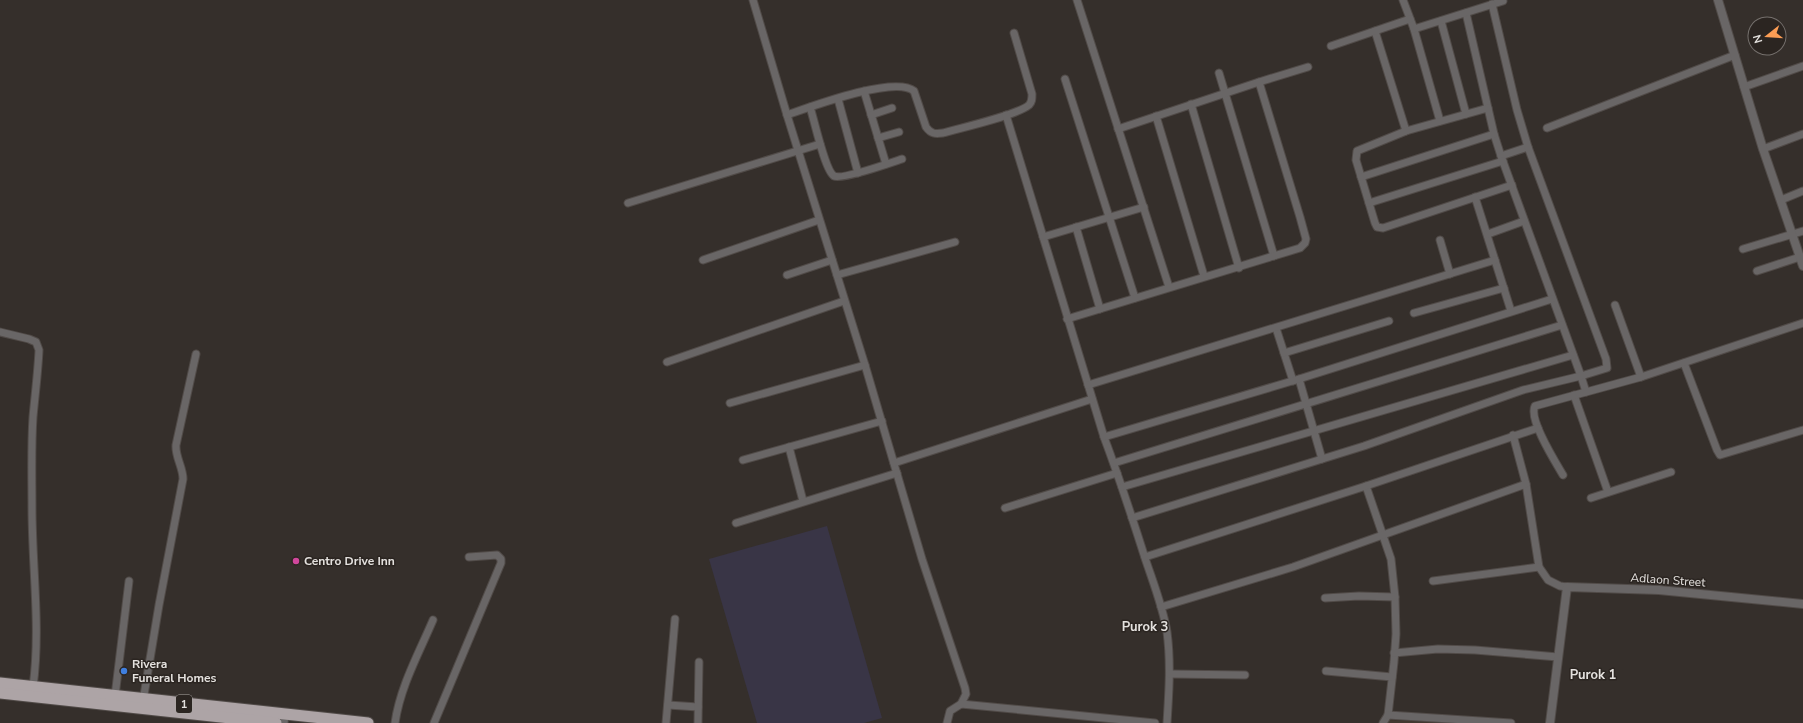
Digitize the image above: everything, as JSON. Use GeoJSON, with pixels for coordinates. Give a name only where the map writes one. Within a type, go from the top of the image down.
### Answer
{"type":"FeatureCollection","features":[{"type":"Feature","properties":{"kind":"highway","name":"1"},"geometry":{"type":"LineString","coordinates":[[0,683],[33,687],[62,695],[142,704],[284,719],[368,723]]}},
{"type":"Feature","properties":{"kind":"highway","name":"1"},"geometry":{"type":"LineString","coordinates":[[0,693],[115,696],[142,704],[276,723]]}},
{"type":"Feature","properties":{"kind":"street"},"geometry":{"type":"LineString","coordinates":[[753,0],[819,220],[882,421],[922,559],[965,688],[966,694],[962,704]]}},
{"type":"Feature","properties":{"kind":"street"},"geometry":{"type":"LineString","coordinates":[[1077,0],[1169,287]]}},
{"type":"Feature","properties":{"kind":"street"},"geometry":{"type":"LineString","coordinates":[[1403,0],[1414,30],[1440,121]]}},
{"type":"Feature","properties":{"kind":"street"},"geometry":{"type":"LineString","coordinates":[[1718,0],[1763,149],[1803,266]]}},
{"type":"Feature","properties":{"kind":"street"},"geometry":{"type":"LineString","coordinates":[[1414,30],[1503,1]]}},
{"type":"Feature","properties":{"kind":"street"},"geometry":{"type":"LineString","coordinates":[[1132,518],[1364,446],[1523,390],[1607,368],[1606,359],[1528,147],[1517,110],[1492,4]]}},
{"type":"Feature","properties":{"kind":"street"},"geometry":{"type":"LineString","coordinates":[[1466,13],[1494,134],[1586,392]]}},
{"type":"Feature","properties":{"kind":"street"},"geometry":{"type":"LineString","coordinates":[[1331,46],[1410,19]]}},
{"type":"Feature","properties":{"kind":"street"},"geometry":{"type":"LineString","coordinates":[[1441,21],[1466,114]]}},
{"type":"Feature","properties":{"kind":"street"},"geometry":{"type":"LineString","coordinates":[[1375,31],[1406,132]]}},
{"type":"Feature","properties":{"kind":"street"},"geometry":{"type":"LineString","coordinates":[[787,115],[883,86],[909,87],[914,91],[926,127],[930,132],[935,134],[943,134],[1026,108],[1032,100],[1032,94],[1014,32]]}},
{"type":"Feature","properties":{"kind":"street"},"geometry":{"type":"LineString","coordinates":[[1547,128],[1735,55]]}},
{"type":"Feature","properties":{"kind":"street"},"geometry":{"type":"LineString","coordinates":[[1744,87],[1803,66]]}},
{"type":"Feature","properties":{"kind":"street"},"geometry":{"type":"LineString","coordinates":[[1118,129],[1308,67]]}},
{"type":"Feature","properties":{"kind":"street"},"geometry":{"type":"LineString","coordinates":[[1219,73],[1274,256]]}},
{"type":"Feature","properties":{"kind":"street"},"geometry":{"type":"LineString","coordinates":[[1065,79],[1135,298]]}},
{"type":"Feature","properties":{"kind":"street"},"geometry":{"type":"LineString","coordinates":[[1068,319],[1204,276],[1239,268],[1303,246],[1306,239],[1259,82]]}},
{"type":"Feature","properties":{"kind":"street"},"geometry":{"type":"LineString","coordinates":[[864,91],[886,164]]}},
{"type":"Feature","properties":{"kind":"street"},"geometry":{"type":"LineString","coordinates":[[838,99],[858,173]]}},
{"type":"Feature","properties":{"kind":"street"},"geometry":{"type":"LineString","coordinates":[[1191,104],[1239,268]]}},
{"type":"Feature","properties":{"kind":"street"},"geometry":{"type":"LineString","coordinates":[[810,107],[827,168],[834,176],[839,177],[858,173],[902,159]]}},
{"type":"Feature","properties":{"kind":"street"},"geometry":{"type":"LineString","coordinates":[[871,115],[892,108]]}},
{"type":"Feature","properties":{"kind":"street"},"geometry":{"type":"LineString","coordinates":[[1488,108],[1406,132],[1357,151],[1356,160],[1375,223],[1377,227],[1383,228],[1512,185]]}},
{"type":"Feature","properties":{"kind":"street"},"geometry":{"type":"LineString","coordinates":[[1006,115],[1092,399],[1161,607],[1167,631],[1170,674],[1167,723]]}},
{"type":"Feature","properties":{"kind":"street"},"geometry":{"type":"LineString","coordinates":[[1156,116],[1204,276]]}},
{"type":"Feature","properties":{"kind":"street"},"geometry":{"type":"LineString","coordinates":[[878,138],[899,132]]}},
{"type":"Feature","properties":{"kind":"street"},"geometry":{"type":"LineString","coordinates":[[1361,177],[1494,134]]}},
{"type":"Feature","properties":{"kind":"street"},"geometry":{"type":"LineString","coordinates":[[1763,149],[1803,134]]}},
{"type":"Feature","properties":{"kind":"street"},"geometry":{"type":"LineString","coordinates":[[628,203],[799,152],[820,144]]}},
{"type":"Feature","properties":{"kind":"street"},"geometry":{"type":"LineString","coordinates":[[1369,203],[1502,159],[1528,147]]}},
{"type":"Feature","properties":{"kind":"street"},"geometry":{"type":"LineString","coordinates":[[1781,200],[1803,191]]}},
{"type":"Feature","properties":{"kind":"street"},"geometry":{"type":"LineString","coordinates":[[1475,197],[1488,234],[1511,311]]}},
{"type":"Feature","properties":{"kind":"street"},"geometry":{"type":"LineString","coordinates":[[1043,237],[1144,207]]}},
{"type":"Feature","properties":{"kind":"street"},"geometry":{"type":"LineString","coordinates":[[703,260],[819,220]]}},
{"type":"Feature","properties":{"kind":"street"},"geometry":{"type":"LineString","coordinates":[[1488,234],[1524,221]]}},
{"type":"Feature","properties":{"kind":"street"},"geometry":{"type":"LineString","coordinates":[[1076,227],[1100,309]]}},
{"type":"Feature","properties":{"kind":"street"},"geometry":{"type":"LineString","coordinates":[[1743,249],[1803,231]]}},
{"type":"Feature","properties":{"kind":"street"},"geometry":{"type":"LineString","coordinates":[[1440,240],[1450,274]]}},
{"type":"Feature","properties":{"kind":"street"},"geometry":{"type":"LineString","coordinates":[[836,275],[955,242]]}},
{"type":"Feature","properties":{"kind":"street"},"geometry":{"type":"LineString","coordinates":[[1757,271],[1800,257]]}},
{"type":"Feature","properties":{"kind":"street"},"geometry":{"type":"LineString","coordinates":[[787,274],[832,260]]}},
{"type":"Feature","properties":{"kind":"street"},"geometry":{"type":"LineString","coordinates":[[1088,385],[1495,260]]}},
{"type":"Feature","properties":{"kind":"street"},"geometry":{"type":"LineString","coordinates":[[1414,313],[1504,288]]}},
{"type":"Feature","properties":{"kind":"street"},"geometry":{"type":"LineString","coordinates":[[1104,437],[1296,380],[1552,299]]}},
{"type":"Feature","properties":{"kind":"street"},"geometry":{"type":"LineString","coordinates":[[667,362],[844,301]]}},
{"type":"Feature","properties":{"kind":"street"},"geometry":{"type":"LineString","coordinates":[[1615,305],[1641,378]]}},
{"type":"Feature","properties":{"kind":"street"},"geometry":{"type":"LineString","coordinates":[[1284,353],[1389,321]]}},
{"type":"Feature","properties":{"kind":"street"},"geometry":{"type":"LineString","coordinates":[[1563,475],[1538,428],[1534,413],[1535,406],[1641,378],[1803,323]]}},
{"type":"Feature","properties":{"kind":"street"},"geometry":{"type":"LineString","coordinates":[[1114,463],[1562,325]]}},
{"type":"Feature","properties":{"kind":"street"},"geometry":{"type":"LineString","coordinates":[[1276,328],[1284,353],[1306,404],[1322,459]]}},
{"type":"Feature","properties":{"kind":"street"},"geometry":{"type":"LineString","coordinates":[[0,332],[30,339],[36,342],[39,350],[33,426],[32,509],[36,574],[36,633],[33,687]]}},
{"type":"Feature","properties":{"kind":"street"},"geometry":{"type":"LineString","coordinates":[[142,704],[183,473],[176,454],[176,445],[196,354]]}},
{"type":"Feature","properties":{"kind":"street"},"geometry":{"type":"LineString","coordinates":[[1122,487],[1573,355]]}},
{"type":"Feature","properties":{"kind":"street"},"geometry":{"type":"LineString","coordinates":[[1684,363],[1720,455],[1803,430]]}},
{"type":"Feature","properties":{"kind":"street"},"geometry":{"type":"LineString","coordinates":[[730,403],[865,365]]}},
{"type":"Feature","properties":{"kind":"street"},"geometry":{"type":"LineString","coordinates":[[1574,395],[1608,492]]}},
{"type":"Feature","properties":{"kind":"street"},"geometry":{"type":"LineString","coordinates":[[894,463],[1092,399]]}},
{"type":"Feature","properties":{"kind":"street"},"geometry":{"type":"LineString","coordinates":[[743,460],[882,421]]}},
{"type":"Feature","properties":{"kind":"street"},"geometry":{"type":"LineString","coordinates":[[1145,556],[1366,486],[1513,435],[1538,428]]}},
{"type":"Feature","properties":{"kind":"street"},"geometry":{"type":"LineString","coordinates":[[1433,581],[1539,567],[1526,484],[1513,435]]}},
{"type":"Feature","properties":{"kind":"street"},"geometry":{"type":"LineString","coordinates":[[789,447],[803,501]]}},
{"type":"Feature","properties":{"kind":"street"},"geometry":{"type":"LineString","coordinates":[[1590,498],[1671,472]]}},
{"type":"Feature","properties":{"kind":"street"},"geometry":{"type":"LineString","coordinates":[[736,523],[897,473]]}},
{"type":"Feature","properties":{"kind":"street"},"geometry":{"type":"LineString","coordinates":[[1005,508],[1117,473]]}},
{"type":"Feature","properties":{"kind":"street"},"geometry":{"type":"LineString","coordinates":[[1161,607],[1293,567],[1526,484]]}},
{"type":"Feature","properties":{"kind":"street"},"geometry":{"type":"LineString","coordinates":[[1366,486],[1391,559],[1395,597],[1396,634],[1392,677],[1388,715],[1383,723]]}},
{"type":"Feature","properties":{"kind":"street"},"geometry":{"type":"LineString","coordinates":[[434,723],[501,563],[497,555],[469,557]]}},
{"type":"Feature","properties":{"kind":"street","name":"Adlaon Street"},"geometry":{"type":"LineString","coordinates":[[1539,567],[1548,580],[1560,586],[1567,587],[1659,590],[1803,604]]}},
{"type":"Feature","properties":{"kind":"street"},"geometry":{"type":"LineString","coordinates":[[115,696],[129,581]]}},
{"type":"Feature","properties":{"kind":"street"},"geometry":{"type":"LineString","coordinates":[[1550,723],[1567,587]]}},
{"type":"Feature","properties":{"kind":"street"},"geometry":{"type":"LineString","coordinates":[[1325,598],[1359,596],[1395,597]]}},
{"type":"Feature","properties":{"kind":"street"},"geometry":{"type":"LineString","coordinates":[[666,723],[675,618]]}},
{"type":"Feature","properties":{"kind":"street"},"geometry":{"type":"LineString","coordinates":[[395,723],[401,697],[433,620]]}},
{"type":"Feature","properties":{"kind":"street"},"geometry":{"type":"LineString","coordinates":[[1394,653],[1438,649],[1475,650],[1558,657]]}},
{"type":"Feature","properties":{"kind":"street"},"geometry":{"type":"LineString","coordinates":[[698,662],[698,723]]}},
{"type":"Feature","properties":{"kind":"street"},"geometry":{"type":"LineString","coordinates":[[1326,671],[1392,677]]}},
{"type":"Feature","properties":{"kind":"street"},"geometry":{"type":"LineString","coordinates":[[1170,674],[1245,675]]}},
{"type":"Feature","properties":{"kind":"street"},"geometry":{"type":"LineString","coordinates":[[947,723],[950,711],[962,704],[1155,723]]}},
{"type":"Feature","properties":{"kind":"street"},"geometry":{"type":"LineString","coordinates":[[668,706],[698,708]]}},
{"type":"Feature","properties":{"kind":"street"},"geometry":{"type":"LineString","coordinates":[[1388,715],[1511,723]]}},
{"type":"Feature","properties":{"kind":"shaded area"},"geometry":{"type":"Polygon","coordinates":[[[827,526],[882,718],[864,723],[757,723],[709,559],[827,526]]]}},
{"type":"Feature","properties":{"kind":"shaded area"},"geometry":{"type":"Polygon","coordinates":[[[1388,720],[1454,723],[1388,723],[1388,720]]]}},
{"type":"Feature","properties":{"kind":"place","name":"Centro Drive Inn"},"geometry":{"type":"Point","coordinates":[296,561]}},
{"type":"Feature","properties":{"kind":"place","name":"Rivera Funeral Homes"},"geometry":{"type":"Point","coordinates":[124,671]}},
{"type":"Feature","properties":{"kind":"district","name":"Purok 3"},"geometry":{"type":"Point","coordinates":[1145,626]}},
{"type":"Feature","properties":{"kind":"district","name":"Purok 1"},"geometry":{"type":"Point","coordinates":[1593,674]}}]}
